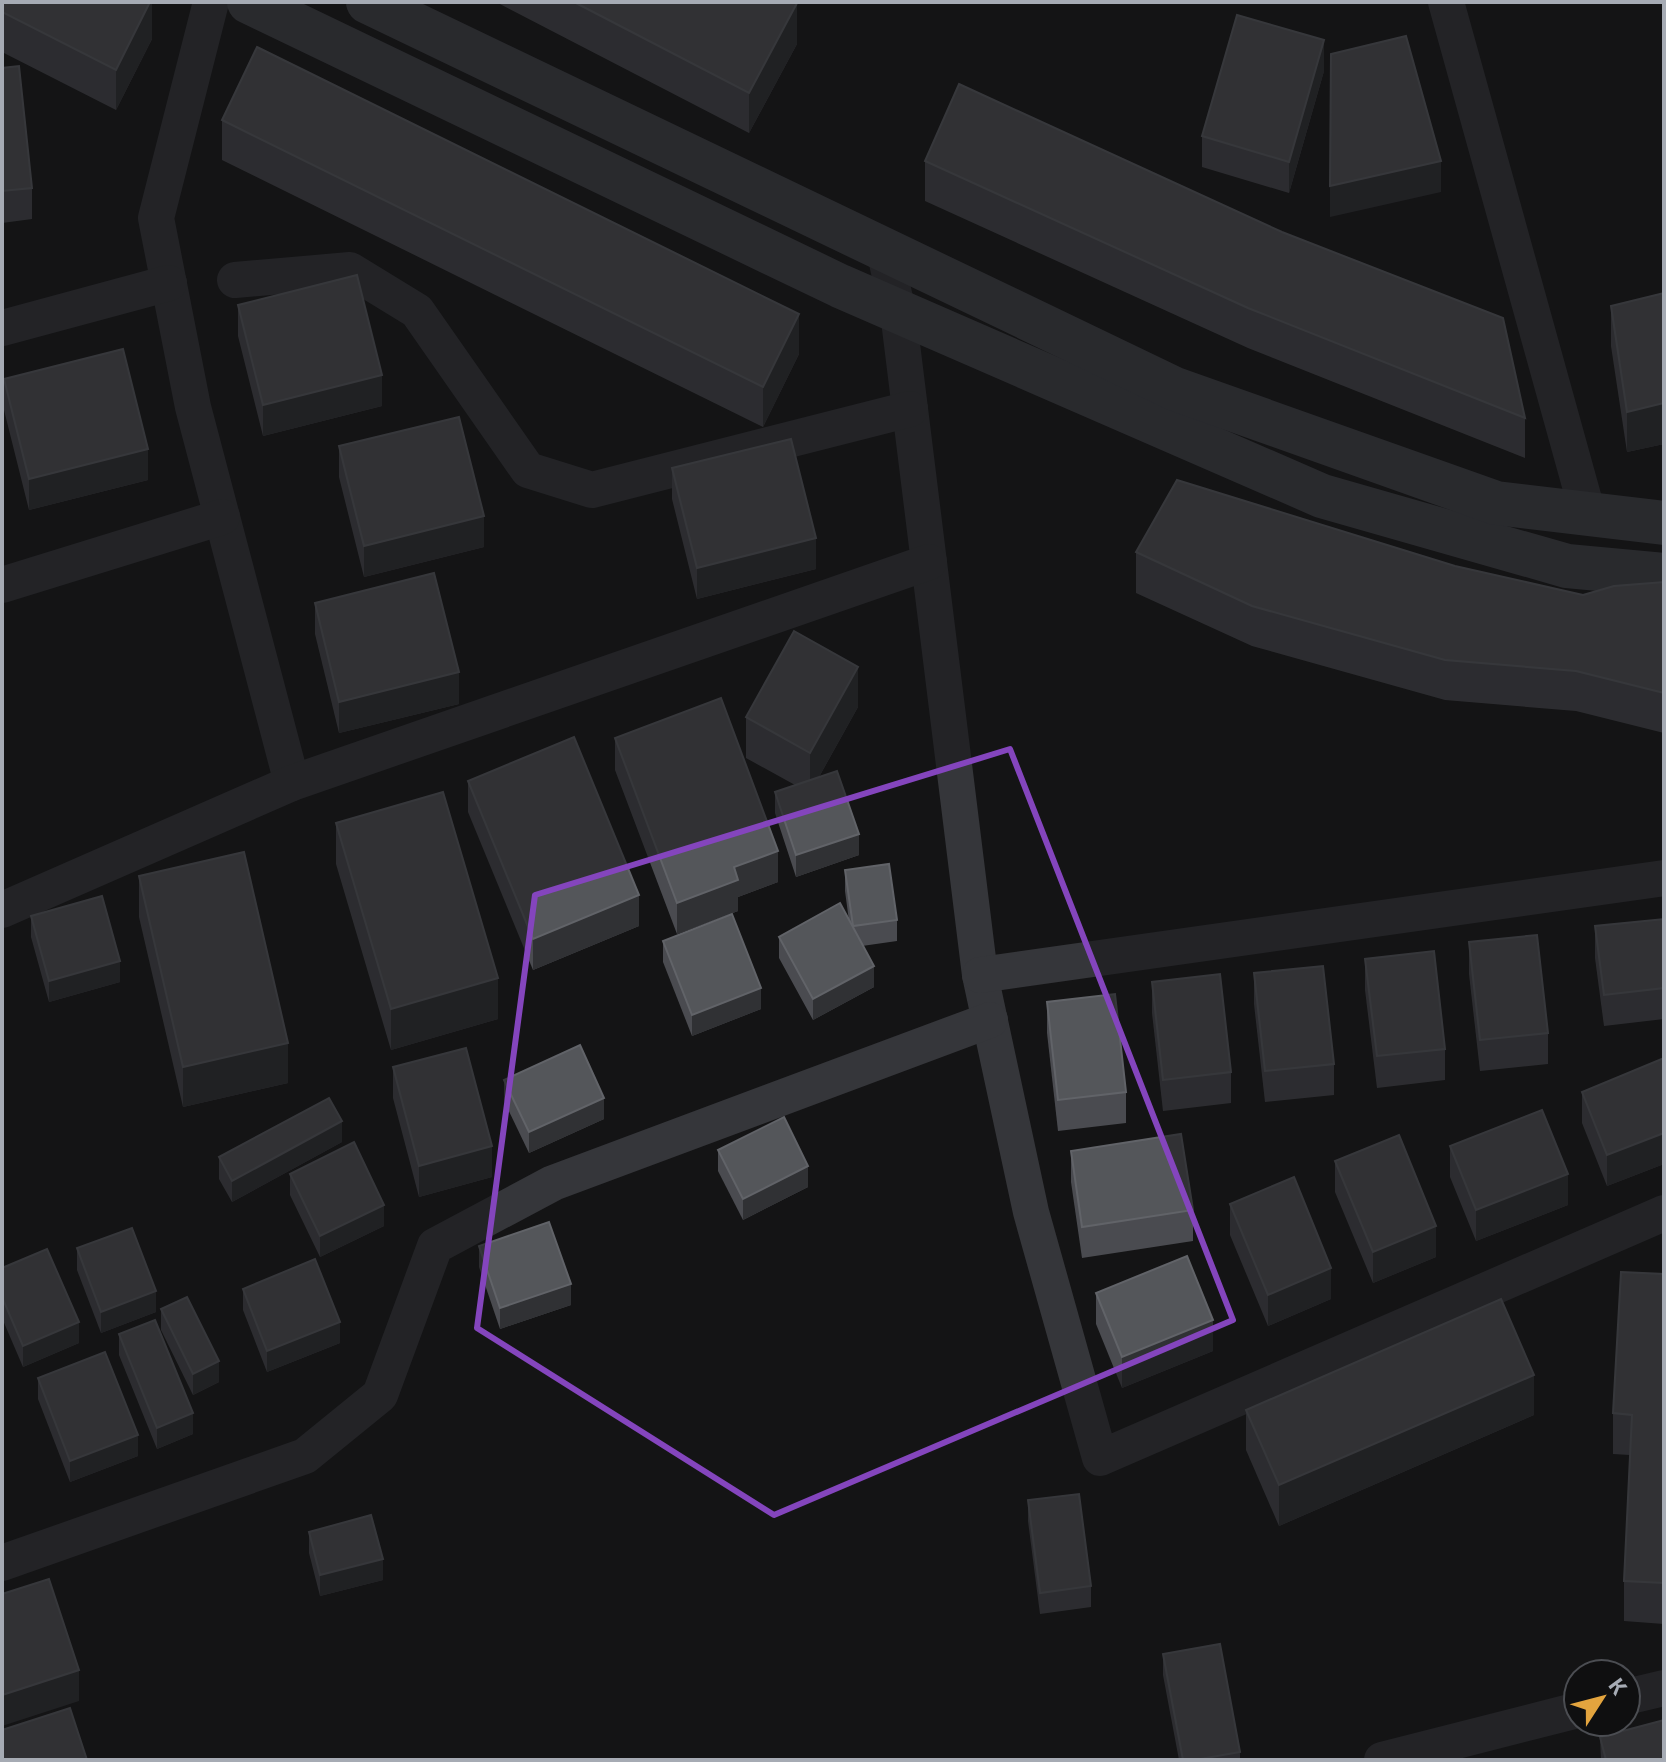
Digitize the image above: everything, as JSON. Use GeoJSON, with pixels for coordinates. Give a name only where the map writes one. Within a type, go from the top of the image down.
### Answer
{"type":"FeatureCollection","features":[{"type":"Feature","properties":{"kind":"main road"},"geometry":{"type":"LineString","coordinates":[[249,2],[898,312],[1322,496],[1567,566],[1664,575]]}},
{"type":"Feature","properties":{"kind":"main road"},"geometry":{"type":"LineString","coordinates":[[368,2],[1175,389],[1496,503],[1664,523]]}},
{"type":"Feature","properties":{"kind":"street"},"geometry":{"type":"LineString","coordinates":[[211,2],[156,218],[193,407],[292,783]]}},
{"type":"Feature","properties":{"kind":"street"},"geometry":{"type":"LineString","coordinates":[[1446,2],[1588,514]]}},
{"type":"Feature","properties":{"kind":"street"},"geometry":{"type":"LineString","coordinates":[[884,249],[898,312],[980,975],[1031,1212],[1100,1458],[1664,1213]]}},
{"type":"Feature","properties":{"kind":"street"},"geometry":{"type":"LineString","coordinates":[[235,280],[350,270],[417,311],[528,470],[592,490],[910,409]]}},
{"type":"Feature","properties":{"kind":"street"},"geometry":{"type":"LineString","coordinates":[[2,328],[169,283]]}},
{"type":"Feature","properties":{"kind":"street"},"geometry":{"type":"LineString","coordinates":[[2,585],[222,517]]}},
{"type":"Feature","properties":{"kind":"street"},"geometry":{"type":"LineString","coordinates":[[2,910],[292,783],[929,562]]}},
{"type":"Feature","properties":{"kind":"street"},"geometry":{"type":"LineString","coordinates":[[980,975],[1664,878]]}},
{"type":"Feature","properties":{"kind":"street"},"geometry":{"type":"LineString","coordinates":[[2,1563],[305,1456],[380,1395],[435,1246],[553,1183],[990,1020]]}},
{"type":"Feature","properties":{"kind":"street"},"geometry":{"type":"LineString","coordinates":[[1642,1693],[1664,1688]]}},
{"type":"Feature","properties":{"kind":"street"},"geometry":{"type":"LineString","coordinates":[[1382,1760],[1562,1714]]}},
{"type":"Feature","properties":{"kind":"highlighted area"},"geometry":{"type":"Polygon","coordinates":[[[1010,749],[1233,1320],[774,1515],[477,1328],[535,895],[1010,749]]]}},
{"type":"Feature","properties":{"kind":"building"},"geometry":{"type":"Polygon","coordinates":[[[2,2],[150,2],[116,70],[2,12],[2,2]]]}},
{"type":"Feature","properties":{"kind":"building"},"geometry":{"type":"Polygon","coordinates":[[[574,2],[794,2],[797,3],[749,93],[574,2]]]}},
{"type":"Feature","properties":{"kind":"building"},"geometry":{"type":"Polygon","coordinates":[[[1237,15],[1324,40],[1289,162],[1202,136],[1237,15]]]}},
{"type":"Feature","properties":{"kind":"building"},"geometry":{"type":"Polygon","coordinates":[[[1406,36],[1441,161],[1330,186],[1331,54],[1406,36]]]}},
{"type":"Feature","properties":{"kind":"building"},"geometry":{"type":"Polygon","coordinates":[[[257,47],[799,314],[763,387],[222,120],[257,47]]]}},
{"type":"Feature","properties":{"kind":"building"},"geometry":{"type":"Polygon","coordinates":[[[19,66],[32,188],[2,191],[2,68],[19,66]]]}},
{"type":"Feature","properties":{"kind":"building"},"geometry":{"type":"Polygon","coordinates":[[[959,84],[1282,232],[1503,318],[1525,418],[1248,308],[925,161],[959,84]]]}},
{"type":"Feature","properties":{"kind":"building"},"geometry":{"type":"Polygon","coordinates":[[[357,275],[382,375],[263,405],[238,305],[357,275]]]}},
{"type":"Feature","properties":{"kind":"building"},"geometry":{"type":"Polygon","coordinates":[[[1664,293],[1664,403],[1627,412],[1611,306],[1664,293]]]}},
{"type":"Feature","properties":{"kind":"building"},"geometry":{"type":"Polygon","coordinates":[[[123,349],[148,449],[29,479],[4,379],[123,349]]]}},
{"type":"Feature","properties":{"kind":"building"},"geometry":{"type":"Polygon","coordinates":[[[459,417],[484,516],[364,546],[339,446],[459,417]]]}},
{"type":"Feature","properties":{"kind":"building"},"geometry":{"type":"Polygon","coordinates":[[[791,439],[816,538],[697,568],[672,468],[791,439]]]}},
{"type":"Feature","properties":{"kind":"building"},"geometry":{"type":"Polygon","coordinates":[[[1177,480],[1455,566],[1583,595],[1614,586],[1664,582],[1664,693],[1576,671],[1445,660],[1252,606],[1136,552],[1177,480]]]}},
{"type":"Feature","properties":{"kind":"building"},"geometry":{"type":"Polygon","coordinates":[[[434,573],[459,672],[339,702],[315,603],[434,573]]]}},
{"type":"Feature","properties":{"kind":"building"},"geometry":{"type":"Polygon","coordinates":[[[794,631],[858,667],[810,753],[746,717],[794,631]]]}},
{"type":"Feature","properties":{"kind":"building"},"geometry":{"type":"Polygon","coordinates":[[[721,698],[778,851],[734,867],[738,880],[677,903],[615,738],[721,698]]]}},
{"type":"Feature","properties":{"kind":"building"},"geometry":{"type":"Polygon","coordinates":[[[574,737],[639,895],[533,939],[468,781],[574,737]]]}},
{"type":"Feature","properties":{"kind":"building"},"geometry":{"type":"Polygon","coordinates":[[[837,771],[859,834],[796,855],[775,792],[837,771]]]}},
{"type":"Feature","properties":{"kind":"building"},"geometry":{"type":"Polygon","coordinates":[[[443,792],[498,978],[391,1009],[336,823],[443,792]]]}},
{"type":"Feature","properties":{"kind":"building"},"geometry":{"type":"Polygon","coordinates":[[[244,852],[288,1043],[183,1067],[139,876],[244,852]]]}},
{"type":"Feature","properties":{"kind":"building"},"geometry":{"type":"Polygon","coordinates":[[[889,864],[897,920],[853,926],[845,870],[889,864]]]}},
{"type":"Feature","properties":{"kind":"building"},"geometry":{"type":"Polygon","coordinates":[[[102,896],[120,961],[49,981],[31,916],[102,896]]]}},
{"type":"Feature","properties":{"kind":"building"},"geometry":{"type":"Polygon","coordinates":[[[840,903],[874,966],[813,999],[779,937],[840,903]]]}},
{"type":"Feature","properties":{"kind":"building"},"geometry":{"type":"Polygon","coordinates":[[[732,914],[761,988],[692,1015],[663,941],[732,914]]]}},
{"type":"Feature","properties":{"kind":"building"},"geometry":{"type":"Polygon","coordinates":[[[1664,919],[1664,988],[1604,995],[1595,926],[1664,919]]]}},
{"type":"Feature","properties":{"kind":"building"},"geometry":{"type":"Polygon","coordinates":[[[1537,935],[1548,1033],[1480,1040],[1469,942],[1537,935]]]}},
{"type":"Feature","properties":{"kind":"building"},"geometry":{"type":"Polygon","coordinates":[[[1434,951],[1445,1049],[1377,1056],[1365,959],[1434,951]]]}},
{"type":"Feature","properties":{"kind":"building"},"geometry":{"type":"Polygon","coordinates":[[[1323,966],[1334,1064],[1265,1071],[1254,973],[1323,966]]]}},
{"type":"Feature","properties":{"kind":"building"},"geometry":{"type":"Polygon","coordinates":[[[1220,974],[1231,1072],[1163,1080],[1152,982],[1220,974]]]}},
{"type":"Feature","properties":{"kind":"building"},"geometry":{"type":"Polygon","coordinates":[[[1115,994],[1126,1092],[1058,1100],[1047,1002],[1115,994]]]}},
{"type":"Feature","properties":{"kind":"building"},"geometry":{"type":"Polygon","coordinates":[[[580,1045],[604,1098],[529,1132],[504,1080],[580,1045]]]}},
{"type":"Feature","properties":{"kind":"building"},"geometry":{"type":"Polygon","coordinates":[[[466,1048],[492,1146],[419,1166],[393,1067],[466,1048]]]}},
{"type":"Feature","properties":{"kind":"building"},"geometry":{"type":"Polygon","coordinates":[[[1664,1058],[1664,1133],[1607,1155],[1582,1092],[1664,1058]]]}},
{"type":"Feature","properties":{"kind":"building"},"geometry":{"type":"Polygon","coordinates":[[[329,1098],[342,1121],[232,1181],[219,1157],[329,1098]]]}},
{"type":"Feature","properties":{"kind":"building"},"geometry":{"type":"Polygon","coordinates":[[[1542,1110],[1568,1174],[1476,1210],[1450,1146],[1542,1110]]]}},
{"type":"Feature","properties":{"kind":"building"},"geometry":{"type":"Polygon","coordinates":[[[784,1117],[808,1166],[743,1199],[718,1150],[784,1117]]]}},
{"type":"Feature","properties":{"kind":"building"},"geometry":{"type":"Polygon","coordinates":[[[1181,1134],[1193,1210],[1082,1227],[1071,1151],[1181,1134]]]}},
{"type":"Feature","properties":{"kind":"building"},"geometry":{"type":"Polygon","coordinates":[[[1399,1135],[1436,1226],[1373,1252],[1335,1161],[1399,1135]]]}},
{"type":"Feature","properties":{"kind":"building"},"geometry":{"type":"Polygon","coordinates":[[[354,1142],[384,1205],[320,1236],[290,1174],[354,1142]]]}},
{"type":"Feature","properties":{"kind":"building"},"geometry":{"type":"Polygon","coordinates":[[[1294,1177],[1331,1268],[1268,1295],[1230,1204],[1294,1177]]]}},
{"type":"Feature","properties":{"kind":"building"},"geometry":{"type":"Polygon","coordinates":[[[549,1222],[571,1284],[500,1308],[479,1246],[549,1222]]]}},
{"type":"Feature","properties":{"kind":"building"},"geometry":{"type":"Polygon","coordinates":[[[132,1228],[156,1291],[101,1312],[77,1248],[132,1228]]]}},
{"type":"Feature","properties":{"kind":"building"},"geometry":{"type":"Polygon","coordinates":[[[47,1249],[79,1322],[23,1346],[2,1297],[2,1268],[47,1249]]]}},
{"type":"Feature","properties":{"kind":"building"},"geometry":{"type":"Polygon","coordinates":[[[1187,1256],[1213,1320],[1122,1357],[1096,1293],[1187,1256]]]}},
{"type":"Feature","properties":{"kind":"building"},"geometry":{"type":"Polygon","coordinates":[[[315,1259],[340,1322],[267,1351],[243,1289],[315,1259]]]}},
{"type":"Feature","properties":{"kind":"building"},"geometry":{"type":"Polygon","coordinates":[[[1621,1272],[1664,1274],[1664,1583],[1624,1581],[1632,1415],[1613,1413],[1621,1272]]]}},
{"type":"Feature","properties":{"kind":"building"},"geometry":{"type":"Polygon","coordinates":[[[187,1297],[219,1361],[193,1374],[161,1309],[187,1297]]]}},
{"type":"Feature","properties":{"kind":"building"},"geometry":{"type":"Polygon","coordinates":[[[1501,1299],[1534,1375],[1279,1485],[1246,1410],[1501,1299]]]}},
{"type":"Feature","properties":{"kind":"building"},"geometry":{"type":"Polygon","coordinates":[[[155,1320],[193,1413],[157,1428],[119,1334],[155,1320]]]}},
{"type":"Feature","properties":{"kind":"building"},"geometry":{"type":"Polygon","coordinates":[[[105,1352],[138,1435],[70,1461],[38,1378],[105,1352]]]}},
{"type":"Feature","properties":{"kind":"building"},"geometry":{"type":"Polygon","coordinates":[[[1079,1494],[1091,1586],[1040,1593],[1028,1500],[1079,1494]]]}},
{"type":"Feature","properties":{"kind":"building"},"geometry":{"type":"Polygon","coordinates":[[[371,1515],[383,1559],[320,1575],[309,1532],[371,1515]]]}},
{"type":"Feature","properties":{"kind":"building"},"geometry":{"type":"Polygon","coordinates":[[[49,1579],[79,1670],[2,1695],[2,1594],[49,1579]]]}},
{"type":"Feature","properties":{"kind":"building"},"geometry":{"type":"Polygon","coordinates":[[[1220,1644],[1240,1752],[1183,1760],[1163,1654],[1220,1644]]]}},
{"type":"Feature","properties":{"kind":"building"},"geometry":{"type":"Polygon","coordinates":[[[70,1708],[87,1760],[2,1760],[2,1730],[70,1708]]]}},
{"type":"Feature","properties":{"kind":"building"},"geometry":{"type":"Polygon","coordinates":[[[1664,1720],[1664,1760],[1606,1760],[1600,1738],[1642,1738],[1642,1726],[1664,1720]]]}}]}
